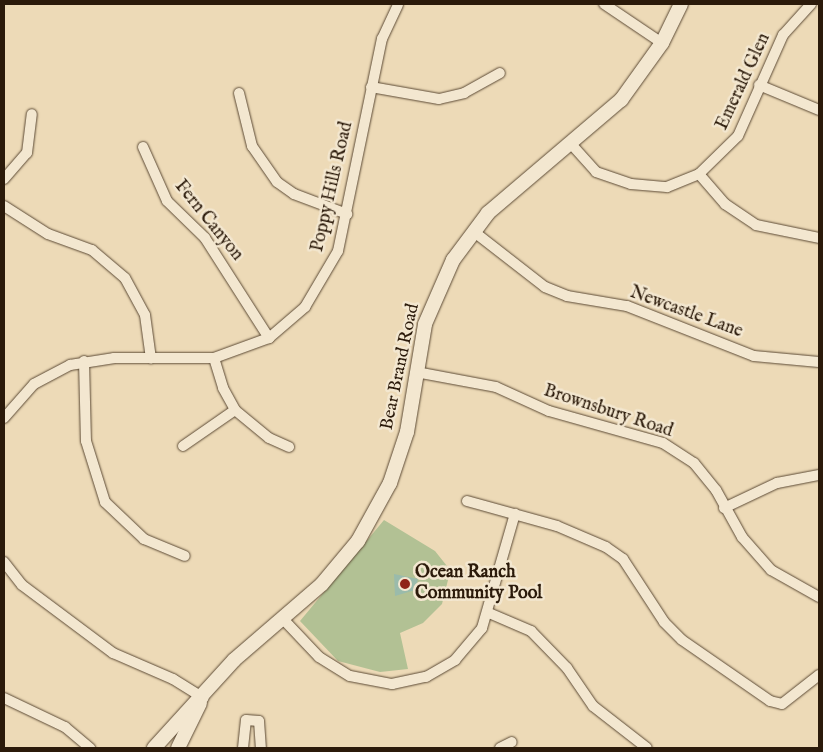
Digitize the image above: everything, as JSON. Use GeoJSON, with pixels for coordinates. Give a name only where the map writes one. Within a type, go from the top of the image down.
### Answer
{"type":"FeatureCollection","features":[{"type":"Feature","properties":{"kind":"street","name":"Poppy Hills Road"},"geometry":{"type":"LineString","coordinates":[[4,418],[34,384],[56,370],[84,361],[214,358],[269,338],[305,308],[323,282],[338,251],[382,40],[398,4]]}},
{"type":"Feature","properties":{"kind":"street"},"geometry":{"type":"LineString","coordinates":[[604,4],[662,43]]}},
{"type":"Feature","properties":{"kind":"street","name":"Bear Brand Road"},"geometry":{"type":"LineString","coordinates":[[154,748],[203,698],[234,660],[283,619],[339,564],[379,507],[407,432],[416,372],[432,304],[473,231],[524,181],[572,145],[621,100],[662,43],[680,4]]}},
{"type":"Feature","properties":{"kind":"street","name":"Emerald Glen"},"geometry":{"type":"LineString","coordinates":[[572,145],[596,172],[631,184],[668,186],[700,174],[738,136],[759,85],[783,35],[811,4]]}},
{"type":"Feature","properties":{"kind":"street"},"geometry":{"type":"LineString","coordinates":[[371,88],[439,98],[464,93],[500,73]]}},
{"type":"Feature","properties":{"kind":"street"},"geometry":{"type":"LineString","coordinates":[[759,85],[819,110]]}},
{"type":"Feature","properties":{"kind":"street"},"geometry":{"type":"LineString","coordinates":[[239,93],[252,146],[277,182],[294,194],[346,214]]}},
{"type":"Feature","properties":{"kind":"street"},"geometry":{"type":"LineString","coordinates":[[4,179],[27,153],[32,114]]}},
{"type":"Feature","properties":{"kind":"street","name":"Fern Canyon"},"geometry":{"type":"LineString","coordinates":[[143,147],[167,201],[205,238],[269,338]]}},
{"type":"Feature","properties":{"kind":"street"},"geometry":{"type":"LineString","coordinates":[[700,174],[725,204],[756,224],[819,238]]}},
{"type":"Feature","properties":{"kind":"street"},"geometry":{"type":"LineString","coordinates":[[4,206],[48,234],[92,250],[126,278],[145,315],[151,359]]}},
{"type":"Feature","properties":{"kind":"street","name":"Newcastle Lane"},"geometry":{"type":"LineString","coordinates":[[473,231],[545,287],[567,296],[627,306],[754,356],[819,362]]}},
{"type":"Feature","properties":{"kind":"street"},"geometry":{"type":"LineString","coordinates":[[214,358],[235,410],[268,438],[289,447]]}},
{"type":"Feature","properties":{"kind":"street"},"geometry":{"type":"LineString","coordinates":[[84,361],[86,441],[105,502],[144,539],[185,556]]}},
{"type":"Feature","properties":{"kind":"street","name":"Brownsbury Road"},"geometry":{"type":"LineString","coordinates":[[416,372],[496,387],[549,411],[663,443],[694,463],[724,508],[771,570],[819,597]]}},
{"type":"Feature","properties":{"kind":"street"},"geometry":{"type":"LineString","coordinates":[[183,446],[235,410]]}},
{"type":"Feature","properties":{"kind":"street"},"geometry":{"type":"LineString","coordinates":[[724,508],[777,483],[819,475]]}},
{"type":"Feature","properties":{"kind":"street"},"geometry":{"type":"LineString","coordinates":[[467,501],[515,514],[606,547],[623,560],[664,622],[682,640],[770,701],[782,704],[819,675]]}},
{"type":"Feature","properties":{"kind":"street"},"geometry":{"type":"LineString","coordinates":[[283,619],[335,668],[359,680],[392,684],[426,677],[456,660],[489,613],[515,514]]}},
{"type":"Feature","properties":{"kind":"street"},"geometry":{"type":"LineString","coordinates":[[4,562],[22,585],[113,653],[173,679],[203,698]]}},
{"type":"Feature","properties":{"kind":"street"},"geometry":{"type":"LineString","coordinates":[[489,613],[531,631],[567,668],[592,706],[647,748]]}},
{"type":"Feature","properties":{"kind":"street"},"geometry":{"type":"LineString","coordinates":[[4,698],[65,727],[90,748]]}},
{"type":"Feature","properties":{"kind":"street","name":"Bear Brand Road"},"geometry":{"type":"LineString","coordinates":[[183,747],[202,714],[203,698]]}},
{"type":"Feature","properties":{"kind":"street"},"geometry":{"type":"LineString","coordinates":[[243,748],[243,722],[256,720],[261,748]]}},
{"type":"Feature","properties":{"kind":"street"},"geometry":{"type":"LineString","coordinates":[[164,736],[183,747]]}},
{"type":"Feature","properties":{"kind":"street"},"geometry":{"type":"LineString","coordinates":[[500,748],[512,742]]}},
{"type":"Feature","properties":{"kind":"shaded area"},"geometry":{"type":"Polygon","coordinates":[[[384,520],[435,551],[447,566],[448,580],[442,604],[423,623],[400,633],[408,669],[380,672],[338,661],[300,621],[384,520]]]}},
{"type":"Feature","properties":{"kind":"shaded area","name":"Ocean Ranch Community Pool"},"geometry":{"type":"Polygon","coordinates":[[[394,574],[418,579],[415,590],[395,596],[394,574]]]}},
{"type":"Feature","properties":{"kind":"place","name":"Ocean Ranch Community Pool"},"geometry":{"type":"Point","coordinates":[405,584]}}]}
